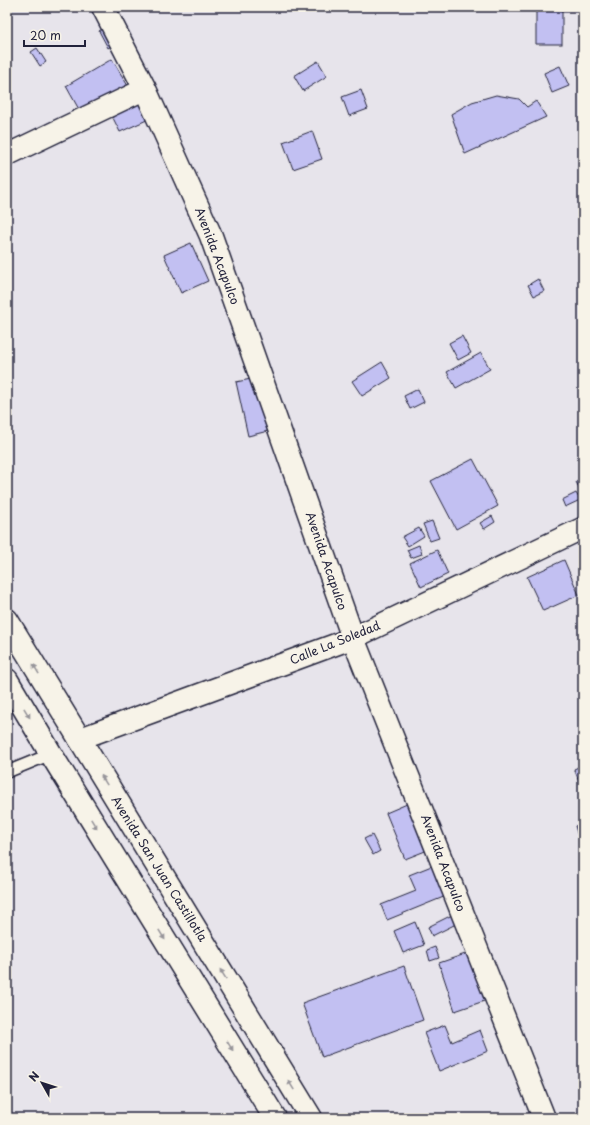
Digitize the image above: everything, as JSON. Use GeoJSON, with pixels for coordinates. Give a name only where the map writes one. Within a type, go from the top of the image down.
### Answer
{"type":"FeatureCollection","features":[{"type":"Feature","properties":{"kind":"street","name":"Avenida Acapulco"},"geometry":{"type":"LineString","coordinates":[[103,7],[145,89],[211,236],[353,638],[544,1118]]}},
{"type":"Feature","properties":{"kind":"street"},"geometry":{"type":"LineString","coordinates":[[7,155],[145,89]]}},
{"type":"Feature","properties":{"kind":"street","name":"Calle La Soledad"},"geometry":{"type":"LineString","coordinates":[[79,739],[353,638],[583,528]]}},
{"type":"Feature","properties":{"kind":"street","name":"Avenida San Juan Castillotla"},"geometry":{"type":"LineString","coordinates":[[7,620],[311,1118]]}},
{"type":"Feature","properties":{"kind":"street"},"geometry":{"type":"LineString","coordinates":[[7,680],[51,754],[276,1118]]}},
{"type":"Feature","properties":{"kind":"lane"},"geometry":{"type":"LineString","coordinates":[[7,772],[51,754]]}},
{"type":"Feature","properties":{"kind":"building"},"geometry":{"type":"Polygon","coordinates":[[[536,7],[562,7],[562,44],[536,44],[536,7]]]}},
{"type":"Feature","properties":{"kind":"building"},"geometry":{"type":"Polygon","coordinates":[[[107,26],[116,43],[108,48],[99,31],[107,26]]]}},
{"type":"Feature","properties":{"kind":"building"},"geometry":{"type":"Polygon","coordinates":[[[37,48],[46,62],[40,66],[31,52],[37,48]]]}},
{"type":"Feature","properties":{"kind":"building"},"geometry":{"type":"Polygon","coordinates":[[[112,59],[128,86],[81,113],[66,86],[112,59]]]}},
{"type":"Feature","properties":{"kind":"building"},"geometry":{"type":"Polygon","coordinates":[[[318,61],[327,76],[303,91],[294,76],[318,61]]]}},
{"type":"Feature","properties":{"kind":"building"},"geometry":{"type":"Polygon","coordinates":[[[560,66],[569,86],[552,93],[544,73],[560,66]]]}},
{"type":"Feature","properties":{"kind":"building"},"geometry":{"type":"Polygon","coordinates":[[[361,90],[368,109],[349,116],[342,97],[361,90]]]}},
{"type":"Feature","properties":{"kind":"building"},"geometry":{"type":"Polygon","coordinates":[[[496,95],[519,99],[527,107],[536,101],[546,117],[465,154],[451,114],[472,102],[496,95]]]}},
{"type":"Feature","properties":{"kind":"building"},"geometry":{"type":"Polygon","coordinates":[[[141,102],[149,119],[120,132],[112,116],[141,102]]]}},
{"type":"Feature","properties":{"kind":"building"},"geometry":{"type":"Polygon","coordinates":[[[312,131],[322,159],[293,169],[283,142],[312,131]]]}},
{"type":"Feature","properties":{"kind":"building"},"geometry":{"type":"Polygon","coordinates":[[[191,243],[208,281],[181,293],[164,255],[191,243]]]}},
{"type":"Feature","properties":{"kind":"building"},"geometry":{"type":"Polygon","coordinates":[[[538,279],[544,291],[534,296],[528,285],[538,279]]]}},
{"type":"Feature","properties":{"kind":"building"},"geometry":{"type":"Polygon","coordinates":[[[462,336],[471,353],[458,360],[449,343],[462,336]]]}},
{"type":"Feature","properties":{"kind":"building"},"geometry":{"type":"Polygon","coordinates":[[[481,353],[490,369],[456,388],[447,372],[481,353]]]}},
{"type":"Feature","properties":{"kind":"building"},"geometry":{"type":"Polygon","coordinates":[[[382,362],[391,378],[362,396],[352,381],[382,362]]]}},
{"type":"Feature","properties":{"kind":"building"},"geometry":{"type":"Polygon","coordinates":[[[256,378],[268,431],[248,436],[236,382],[256,378]]]}},
{"type":"Feature","properties":{"kind":"building"},"geometry":{"type":"Polygon","coordinates":[[[418,389],[424,402],[410,409],[404,396],[418,389]]]}},
{"type":"Feature","properties":{"kind":"building"},"geometry":{"type":"Polygon","coordinates":[[[473,459],[498,506],[456,529],[431,481],[473,459]]]}},
{"type":"Feature","properties":{"kind":"building"},"geometry":{"type":"Polygon","coordinates":[[[583,479],[583,495],[576,482],[583,479]]]}},
{"type":"Feature","properties":{"kind":"building"},"geometry":{"type":"Polygon","coordinates":[[[576,493],[580,500],[565,507],[562,500],[576,493]]]}},
{"type":"Feature","properties":{"kind":"building"},"geometry":{"type":"Polygon","coordinates":[[[492,516],[495,522],[484,529],[480,523],[492,516]]]}},
{"type":"Feature","properties":{"kind":"building"},"geometry":{"type":"Polygon","coordinates":[[[432,521],[439,538],[430,541],[423,524],[432,521]]]}},
{"type":"Feature","properties":{"kind":"building"},"geometry":{"type":"Polygon","coordinates":[[[419,528],[424,536],[408,546],[402,537],[419,528]]]}},
{"type":"Feature","properties":{"kind":"building"},"geometry":{"type":"Polygon","coordinates":[[[419,545],[422,554],[411,558],[407,550],[419,545]]]}},
{"type":"Feature","properties":{"kind":"building"},"geometry":{"type":"Polygon","coordinates":[[[437,550],[448,574],[421,587],[410,563],[437,550]]]}},
{"type":"Feature","properties":{"kind":"building"},"geometry":{"type":"Polygon","coordinates":[[[564,560],[579,595],[543,611],[527,577],[564,560]]]}},
{"type":"Feature","properties":{"kind":"building"},"geometry":{"type":"Polygon","coordinates":[[[583,765],[583,790],[574,769],[583,765]]]}},
{"type":"Feature","properties":{"kind":"building"},"geometry":{"type":"Polygon","coordinates":[[[414,801],[433,848],[405,859],[386,813],[414,801]]]}},
{"type":"Feature","properties":{"kind":"building"},"geometry":{"type":"Polygon","coordinates":[[[583,824],[583,853],[575,826],[583,824]]]}},
{"type":"Feature","properties":{"kind":"building"},"geometry":{"type":"Polygon","coordinates":[[[372,835],[380,851],[373,855],[364,839],[372,835]]]}},
{"type":"Feature","properties":{"kind":"building"},"geometry":{"type":"Polygon","coordinates":[[[439,863],[451,894],[387,920],[381,905],[416,891],[409,875],[439,863]]]}},
{"type":"Feature","properties":{"kind":"building"},"geometry":{"type":"Polygon","coordinates":[[[452,915],[456,924],[432,936],[428,927],[452,915]]]}},
{"type":"Feature","properties":{"kind":"building"},"geometry":{"type":"Polygon","coordinates":[[[415,922],[424,945],[403,953],[394,931],[415,922]]]}},
{"type":"Feature","properties":{"kind":"building"},"geometry":{"type":"Polygon","coordinates":[[[435,947],[439,958],[430,961],[427,950],[435,947]]]}},
{"type":"Feature","properties":{"kind":"building"},"geometry":{"type":"Polygon","coordinates":[[[474,951],[490,999],[455,1011],[439,963],[474,951]]]}},
{"type":"Feature","properties":{"kind":"building"},"geometry":{"type":"Polygon","coordinates":[[[404,966],[423,1020],[322,1057],[302,1003],[404,966]]]}},
{"type":"Feature","properties":{"kind":"building"},"geometry":{"type":"Polygon","coordinates":[[[445,1025],[452,1042],[480,1030],[488,1051],[439,1071],[424,1033],[445,1025]]]}}]}
